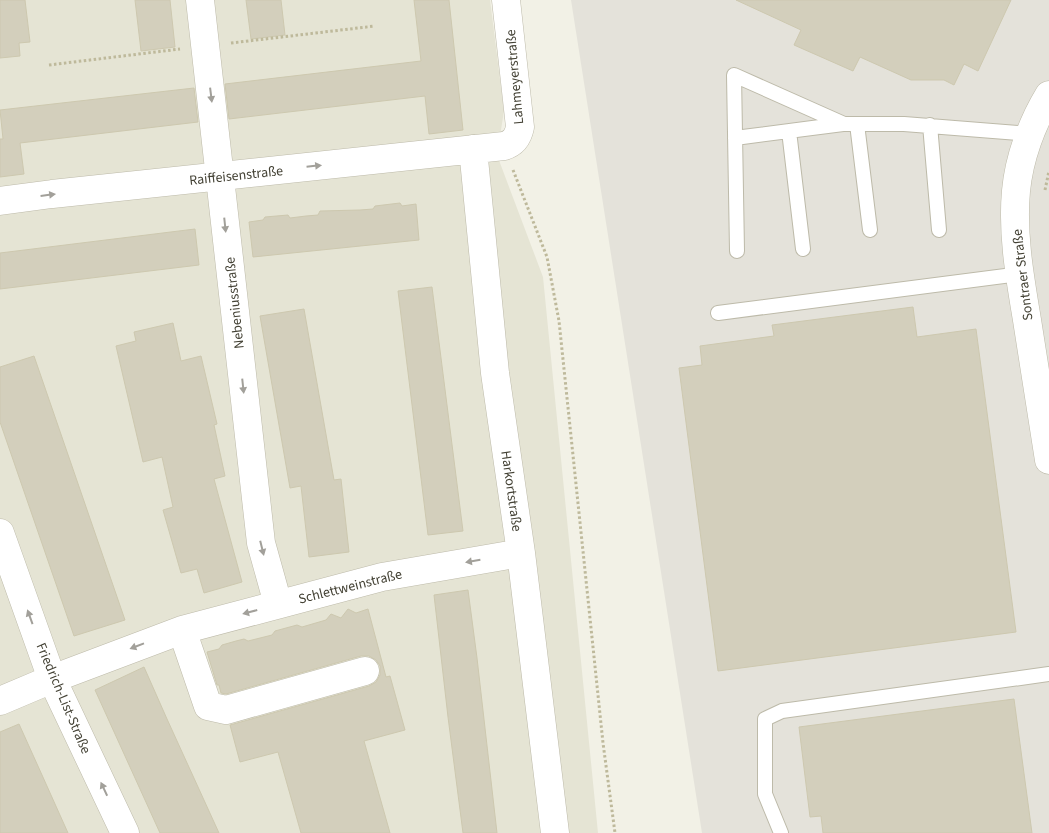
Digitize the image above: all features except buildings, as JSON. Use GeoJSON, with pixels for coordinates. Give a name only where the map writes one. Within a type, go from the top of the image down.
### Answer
{"type":"FeatureCollection","features":[{"type":"Feature","properties":{"kind":"street","name":"Nebeniusstraße"},"geometry":{"type":"LineString","coordinates":[[200,0],[260,543],[278,604]]}},
{"type":"Feature","properties":{"kind":"street","name":"Lahmeyerstraße"},"geometry":{"type":"LineString","coordinates":[[504,146],[512,144],[518,136],[520,127],[506,0]]}},
{"type":"Feature","properties":{"kind":"street","name":"Sontraer Straße"},"geometry":{"type":"LineString","coordinates":[[1049,95],[1035,120],[1030,134],[1021,166],[1014,210],[1020,274],[1049,460]]}},
{"type":"Feature","properties":{"kind":"street"},"geometry":{"type":"LineString","coordinates":[[473,149],[504,146]]}},
{"type":"Feature","properties":{"kind":"street","name":"Raiffeisenstraße"},"geometry":{"type":"LineString","coordinates":[[0,201],[473,149]]}},
{"type":"Feature","properties":{"kind":"street","name":"Harkortstraße"},"geometry":{"type":"LineString","coordinates":[[473,149],[495,373],[521,553],[555,833]]}},
{"type":"Feature","properties":{"kind":"street","name":"Friedrich-List-Straße"},"geometry":{"type":"LineString","coordinates":[[0,532],[52,679],[125,833]]}},
{"type":"Feature","properties":{"kind":"street","name":"Schlettweinstraße"},"geometry":{"type":"LineString","coordinates":[[0,701],[52,679],[182,630],[382,577],[521,553]]}},
{"type":"Feature","properties":{"kind":"street"},"geometry":{"type":"LineString","coordinates":[[182,630],[208,706],[226,710],[365,671]]}},
{"type":"Feature","properties":{"kind":"lane"},"geometry":{"type":"LineString","coordinates":[[737,251],[734,75],[850,124]]}},
{"type":"Feature","properties":{"kind":"lane"},"geometry":{"type":"LineString","coordinates":[[735,138],[850,124],[930,125],[1030,134]]}},
{"type":"Feature","properties":{"kind":"lane"},"geometry":{"type":"LineString","coordinates":[[850,124],[870,230]]}},
{"type":"Feature","properties":{"kind":"lane"},"geometry":{"type":"LineString","coordinates":[[930,125],[939,230]]}},
{"type":"Feature","properties":{"kind":"lane"},"geometry":{"type":"LineString","coordinates":[[789,131],[803,249]]}},
{"type":"Feature","properties":{"kind":"lane"},"geometry":{"type":"LineString","coordinates":[[718,313],[1020,274]]}},
{"type":"Feature","properties":{"kind":"lane"},"geometry":{"type":"LineString","coordinates":[[782,833],[765,794],[765,719],[782,711],[1049,674]]}},
{"type":"Feature","properties":{"kind":"path"},"geometry":{"type":"LineString","coordinates":[[49,65],[375,26]]}},
{"type":"Feature","properties":{"kind":"path"},"geometry":{"type":"LineString","coordinates":[[504,146],[547,256],[559,321],[603,743],[615,833]]}},
{"type":"Feature","properties":{"kind":"shaded area"},"geometry":{"type":"Polygon","coordinates":[[[0,0],[490,0],[504,111],[497,155],[543,277],[598,833],[0,833],[0,0]]]}},
{"type":"Feature","properties":{"kind":"shaded area"},"geometry":{"type":"Polygon","coordinates":[[[571,0],[1049,0],[1049,833],[702,833],[571,0]]]}}]}
